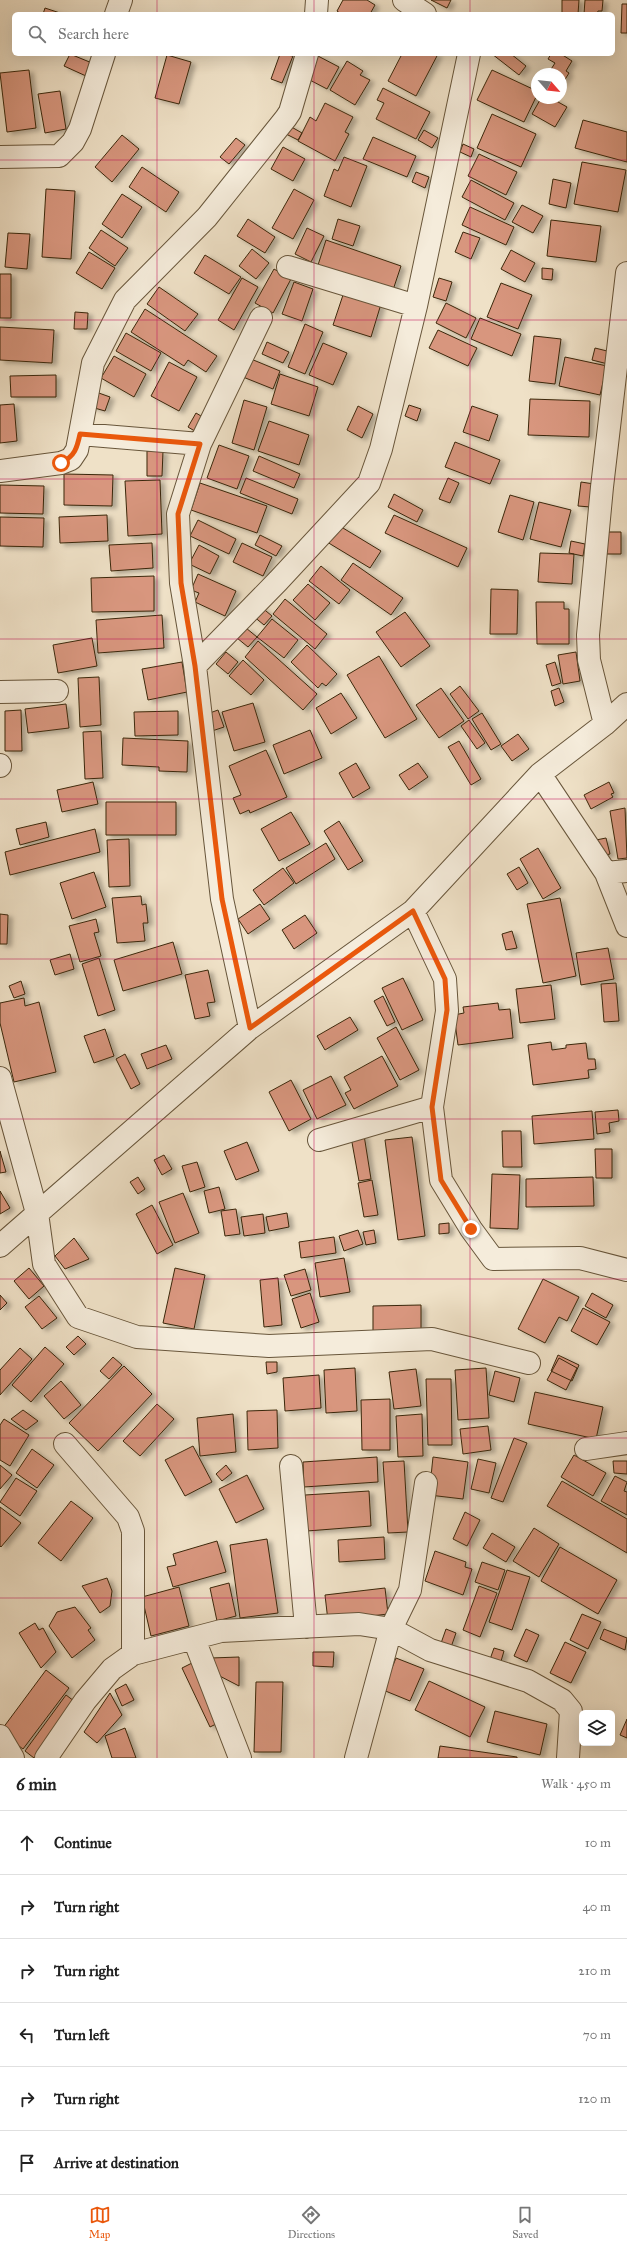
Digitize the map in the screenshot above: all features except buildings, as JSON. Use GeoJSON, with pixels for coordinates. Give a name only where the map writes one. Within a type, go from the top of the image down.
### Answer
{"type":"FeatureCollection","features":[{"type":"Feature","properties":{"kind":"street"},"geometry":{"type":"LineString","coordinates":[[117,12],[121,0]]}},
{"type":"Feature","properties":{"kind":"street"},"geometry":{"type":"LineString","coordinates":[[316,12],[317,0]]}},
{"type":"Feature","properties":{"kind":"street"},"geometry":{"type":"LineString","coordinates":[[404,0],[423,12]]}},
{"type":"Feature","properties":{"kind":"street"},"geometry":{"type":"LineString","coordinates":[[0,157],[59,156],[73,142],[80,129],[103,56]]}},
{"type":"Feature","properties":{"kind":"street"},"geometry":{"type":"LineString","coordinates":[[0,471],[61,463],[71,459],[76,450],[80,434],[93,363],[125,300],[200,226],[286,118],[290,112],[306,56]]}},
{"type":"Feature","properties":{"kind":"street"},"geometry":{"type":"LineString","coordinates":[[195,666],[278,581],[369,483],[381,449],[416,306],[469,56]]}},
{"type":"Feature","properties":{"kind":"street"},"geometry":{"type":"LineString","coordinates":[[288,267],[416,306]]}},
{"type":"Feature","properties":{"kind":"street"},"geometry":{"type":"LineString","coordinates":[[605,724],[589,660],[588,635],[602,487],[627,274]]}},
{"type":"Feature","properties":{"kind":"street"},"geometry":{"type":"LineString","coordinates":[[250,1028],[222,899],[195,666],[181,583],[178,514],[200,444],[261,318]]}},
{"type":"Feature","properties":{"kind":"street"},"geometry":{"type":"LineString","coordinates":[[80,434],[200,444]]}},
{"type":"Feature","properties":{"kind":"street"},"geometry":{"type":"LineString","coordinates":[[0,692],[57,691]]}},
{"type":"Feature","properties":{"kind":"street"},"geometry":{"type":"LineString","coordinates":[[0,1246],[250,1028],[413,911],[540,774],[605,724],[627,704]]}},
{"type":"Feature","properties":{"kind":"street"},"geometry":{"type":"LineString","coordinates":[[540,774],[606,873],[627,926]]}},
{"type":"Feature","properties":{"kind":"street"},"geometry":{"type":"LineString","coordinates":[[606,873],[627,871]]}},
{"type":"Feature","properties":{"kind":"street"},"geometry":{"type":"LineString","coordinates":[[413,911],[445,979],[447,1010],[432,1107],[441,1180],[471,1229],[493,1259],[580,1258],[627,1270]]}},
{"type":"Feature","properties":{"kind":"street"},"geometry":{"type":"LineString","coordinates":[[0,1078],[37,1213],[44,1264],[78,1317],[137,1337],[269,1346],[432,1339],[529,1363]]}},
{"type":"Feature","properties":{"kind":"street"},"geometry":{"type":"LineString","coordinates":[[319,1140],[432,1107]]}},
{"type":"Feature","properties":{"kind":"street"},"geometry":{"type":"LineString","coordinates":[[586,1449],[627,1443]]}},
{"type":"Feature","properties":{"kind":"street"},"geometry":{"type":"LineString","coordinates":[[65,1444],[128,1517],[133,1531],[133,1654]]}},
{"type":"Feature","properties":{"kind":"street"},"geometry":{"type":"LineString","coordinates":[[291,1466],[306,1626]]}},
{"type":"Feature","properties":{"kind":"street"},"geometry":{"type":"LineString","coordinates":[[356,1758],[391,1629],[410,1590],[426,1483]]}},
{"type":"Feature","properties":{"kind":"street"},"geometry":{"type":"LineString","coordinates":[[46,1758],[86,1701],[112,1669],[133,1654],[221,1631],[359,1624],[391,1629],[430,1650],[528,1681],[562,1700],[571,1711],[575,1757]]}},
{"type":"Feature","properties":{"kind":"street"},"geometry":{"type":"LineString","coordinates":[[194,1638],[240,1758]]}},
{"type":"Feature","properties":{"kind":"street"},"geometry":{"type":"LineString","coordinates":[[0,1736],[13,1758]]}},
{"type":"Feature","properties":{"kind":"route"},"geometry":{"type":"LineString","coordinates":[[61,463],[71,459],[76,450],[80,434],[200,444],[178,514],[181,583],[195,666],[222,899],[250,1028],[413,911],[445,979],[447,1010],[432,1107],[441,1180],[452,1195],[471,1229]]}}]}
